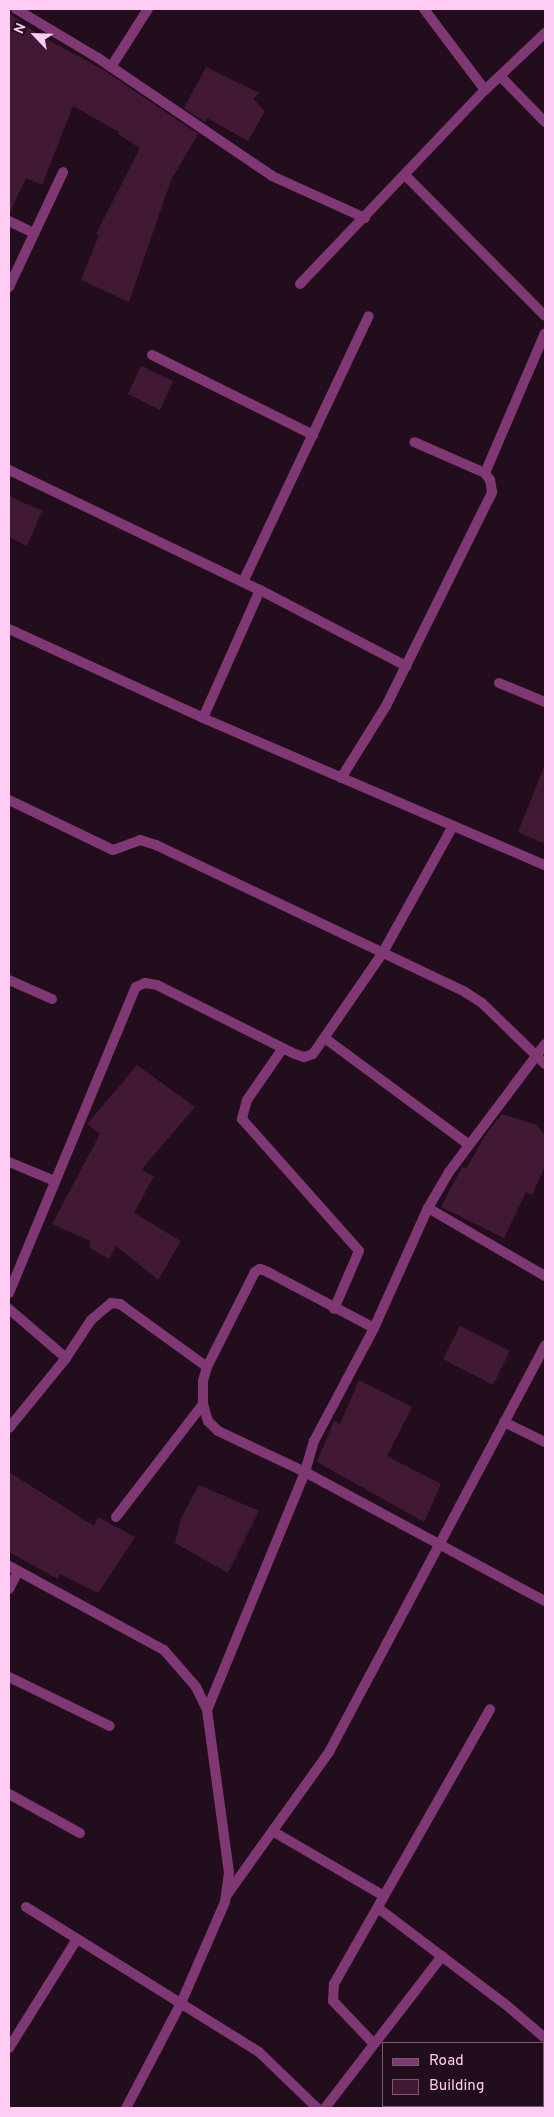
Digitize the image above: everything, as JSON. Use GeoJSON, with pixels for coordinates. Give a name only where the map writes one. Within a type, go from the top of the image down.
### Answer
{"type":"FeatureCollection","features":[{"type":"Feature","properties":{"kind":"street"},"geometry":{"type":"LineString","coordinates":[[16,9],[111,68],[272,176],[365,218]]}},
{"type":"Feature","properties":{"kind":"street"},"geometry":{"type":"LineString","coordinates":[[111,68],[148,9]]}},
{"type":"Feature","properties":{"kind":"street"},"geometry":{"type":"LineString","coordinates":[[424,9],[485,90]]}},
{"type":"Feature","properties":{"kind":"street"},"geometry":{"type":"LineString","coordinates":[[300,284],[406,176],[485,90],[502,78],[545,33]]}},
{"type":"Feature","properties":{"kind":"street"},"geometry":{"type":"LineString","coordinates":[[502,78],[545,122]]}},
{"type":"Feature","properties":{"kind":"street"},"geometry":{"type":"LineString","coordinates":[[9,287],[63,172]]}},
{"type":"Feature","properties":{"kind":"street"},"geometry":{"type":"LineString","coordinates":[[406,176],[545,316]]}},
{"type":"Feature","properties":{"kind":"street"},"geometry":{"type":"LineString","coordinates":[[9,221],[34,233]]}},
{"type":"Feature","properties":{"kind":"street"},"geometry":{"type":"LineString","coordinates":[[242,582],[369,316]]}},
{"type":"Feature","properties":{"kind":"street"},"geometry":{"type":"LineString","coordinates":[[485,473],[545,333]]}},
{"type":"Feature","properties":{"kind":"street"},"geometry":{"type":"LineString","coordinates":[[152,354],[313,435]]}},
{"type":"Feature","properties":{"kind":"street"},"geometry":{"type":"LineString","coordinates":[[341,778],[386,706],[489,503],[492,492],[490,480],[485,473],[414,442]]}},
{"type":"Feature","properties":{"kind":"street"},"geometry":{"type":"LineString","coordinates":[[9,470],[260,590],[406,666]]}},
{"type":"Feature","properties":{"kind":"street"},"geometry":{"type":"LineString","coordinates":[[202,718],[260,590]]}},
{"type":"Feature","properties":{"kind":"street"},"geometry":{"type":"LineString","coordinates":[[9,629],[202,718],[545,865]]}},
{"type":"Feature","properties":{"kind":"street"},"geometry":{"type":"LineString","coordinates":[[499,683],[545,702]]}},
{"type":"Feature","properties":{"kind":"street"},"geometry":{"type":"LineString","coordinates":[[9,800],[113,850],[140,840],[150,843],[482,1003],[545,1064]]}},
{"type":"Feature","properties":{"kind":"street"},"geometry":{"type":"LineString","coordinates":[[9,1293],[136,987],[144,983],[157,985],[283,1048],[304,1057],[313,1054],[326,1039],[382,954],[453,826]]}},
{"type":"Feature","properties":{"kind":"street"},"geometry":{"type":"LineString","coordinates":[[9,980],[52,999]]}},
{"type":"Feature","properties":{"kind":"street"},"geometry":{"type":"LineString","coordinates":[[326,1039],[469,1145]]}},
{"type":"Feature","properties":{"kind":"street"},"geometry":{"type":"LineString","coordinates":[[206,1710],[305,1472],[314,1441],[374,1328],[428,1208],[469,1145],[545,1044]]}},
{"type":"Feature","properties":{"kind":"street"},"geometry":{"type":"LineString","coordinates":[[283,1048],[248,1100],[242,1119],[358,1251],[334,1309]]}},
{"type":"Feature","properties":{"kind":"street"},"geometry":{"type":"LineString","coordinates":[[9,1162],[55,1181]]}},
{"type":"Feature","properties":{"kind":"street"},"geometry":{"type":"LineString","coordinates":[[428,1208],[545,1276]]}},
{"type":"Feature","properties":{"kind":"street"},"geometry":{"type":"LineString","coordinates":[[374,1328],[334,1309],[260,1269],[250,1278],[207,1367],[203,1381],[203,1404],[208,1421],[218,1431],[305,1472],[545,1601]]}},
{"type":"Feature","properties":{"kind":"street"},"geometry":{"type":"LineString","coordinates":[[9,1428],[66,1358],[91,1320],[111,1303],[120,1304],[207,1367]]}},
{"type":"Feature","properties":{"kind":"street"},"geometry":{"type":"LineString","coordinates":[[9,1310],[66,1358]]}},
{"type":"Feature","properties":{"kind":"street"},"geometry":{"type":"LineString","coordinates":[[126,2108],[181,2003],[226,1897],[329,1752],[545,1345]]}},
{"type":"Feature","properties":{"kind":"street"},"geometry":{"type":"LineString","coordinates":[[116,1517],[203,1404]]}},
{"type":"Feature","properties":{"kind":"street"},"geometry":{"type":"LineString","coordinates":[[504,1422],[545,1442]]}},
{"type":"Feature","properties":{"kind":"street"},"geometry":{"type":"LineString","coordinates":[[9,1589],[13,1568],[164,1650],[196,1687],[206,1710],[229,1873],[226,1897]]}},
{"type":"Feature","properties":{"kind":"street"},"geometry":{"type":"LineString","coordinates":[[9,1678],[110,1726]]}},
{"type":"Feature","properties":{"kind":"street"},"geometry":{"type":"LineString","coordinates":[[374,2044],[333,2001],[332,1991],[490,1709]]}},
{"type":"Feature","properties":{"kind":"street"},"geometry":{"type":"LineString","coordinates":[[9,1794],[80,1833]]}},
{"type":"Feature","properties":{"kind":"street"},"geometry":{"type":"LineString","coordinates":[[274,1832],[384,1896]]}},
{"type":"Feature","properties":{"kind":"street"},"geometry":{"type":"LineString","coordinates":[[26,1907],[259,2052],[317,2108]]}},
{"type":"Feature","properties":{"kind":"street"},"geometry":{"type":"LineString","coordinates":[[378,1908],[545,2038]]}},
{"type":"Feature","properties":{"kind":"street"},"geometry":{"type":"LineString","coordinates":[[9,2048],[77,1939]]}},
{"type":"Feature","properties":{"kind":"street"},"geometry":{"type":"LineString","coordinates":[[325,2108],[442,1956]]}},
{"type":"Feature","properties":{"kind":"building"},"geometry":{"type":"Polygon","coordinates":[[[9,13],[39,35],[102,69],[198,134],[171,180],[129,302],[81,280],[99,235],[96,234],[140,148],[118,134],[119,132],[73,106],[42,185],[26,178],[9,214],[9,13]]]}},
{"type":"Feature","properties":{"kind":"building"},"geometry":{"type":"Polygon","coordinates":[[[206,67],[259,93],[253,99],[265,111],[248,141],[207,118],[205,122],[184,108],[206,67]]]}},
{"type":"Feature","properties":{"kind":"building"},"geometry":{"type":"Polygon","coordinates":[[[141,366],[173,381],[160,410],[128,394],[141,366]]]}},
{"type":"Feature","properties":{"kind":"building"},"geometry":{"type":"Polygon","coordinates":[[[9,496],[42,511],[27,546],[9,537],[9,496]]]}},
{"type":"Feature","properties":{"kind":"building"},"geometry":{"type":"Polygon","coordinates":[[[545,767],[545,844],[518,832],[545,767]]]}},
{"type":"Feature","properties":{"kind":"building"},"geometry":{"type":"Polygon","coordinates":[[[137,1065],[195,1107],[141,1170],[154,1176],[134,1213],[181,1241],[158,1280],[116,1246],[109,1259],[90,1248],[90,1241],[52,1224],[100,1134],[87,1124],[137,1065]]]}},
{"type":"Feature","properties":{"kind":"building"},"geometry":{"type":"Polygon","coordinates":[[[502,1114],[537,1125],[545,1136],[545,1166],[532,1195],[526,1192],[504,1238],[441,1207],[462,1167],[466,1169],[484,1137],[502,1114]]]}},
{"type":"Feature","properties":{"kind":"building"},"geometry":{"type":"Polygon","coordinates":[[[460,1326],[510,1351],[493,1385],[443,1359],[460,1326]]]}},
{"type":"Feature","properties":{"kind":"building"},"geometry":{"type":"Polygon","coordinates":[[[359,1380],[412,1407],[387,1456],[441,1484],[424,1522],[317,1462],[334,1421],[340,1424],[359,1380]]]}},
{"type":"Feature","properties":{"kind":"building"},"geometry":{"type":"Polygon","coordinates":[[[9,1472],[94,1526],[98,1517],[135,1537],[98,1593],[60,1574],[58,1579],[9,1552],[9,1472]]]}},
{"type":"Feature","properties":{"kind":"building"},"geometry":{"type":"Polygon","coordinates":[[[199,1485],[259,1511],[228,1573],[175,1543],[181,1518],[199,1485]]]}}]}
